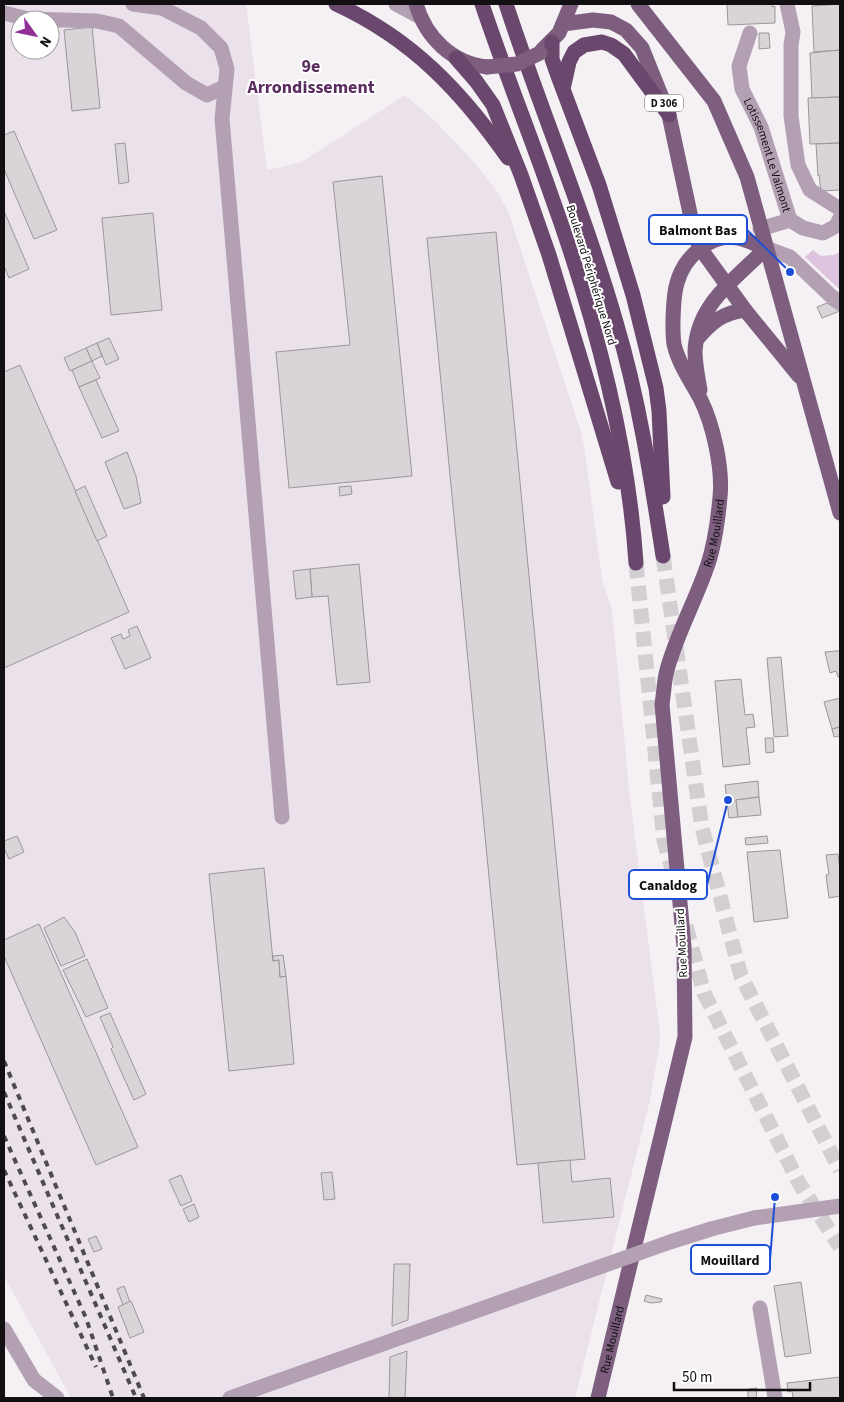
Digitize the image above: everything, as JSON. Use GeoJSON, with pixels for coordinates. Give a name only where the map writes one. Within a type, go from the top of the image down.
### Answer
{"type":"FeatureCollection","features":[{"type":"Feature","properties":{"kind":"highway"},"geometry":{"type":"LineString","coordinates":[[336,4],[381,28],[433,68],[468,105],[521,175]]}},
{"type":"Feature","properties":{"kind":"highway","name":"Boulevard Périphérique Nord"},"geometry":{"type":"LineString","coordinates":[[482,4],[551,193],[593,328],[617,431],[634,533],[636,563]]}},
{"type":"Feature","properties":{"kind":"highway","name":"Boulevard Périphérique Nord"},"geometry":{"type":"LineString","coordinates":[[506,4],[584,219],[617,324],[635,396],[649,464],[663,556],[663,487],[656,388],[633,295],[599,185],[563,89]]}},
{"type":"Feature","properties":{"kind":"highway"},"geometry":{"type":"LineString","coordinates":[[552,42],[552,59],[563,89]]}},
{"type":"Feature","properties":{"kind":"highway"},"geometry":{"type":"LineString","coordinates":[[563,89],[569,62],[574,52],[584,45],[602,42],[624,54],[669,115]]}},
{"type":"Feature","properties":{"kind":"highway"},"geometry":{"type":"LineString","coordinates":[[456,58],[484,91],[493,105],[521,175],[549,255],[634,533]]}},
{"type":"Feature","properties":{"kind":"main road"},"geometry":{"type":"LineString","coordinates":[[418,10],[436,42],[456,58],[488,67],[517,64],[540,53],[552,42],[564,24],[571,4]]}},
{"type":"Feature","properties":{"kind":"main road","name":"D 306"},"geometry":{"type":"LineString","coordinates":[[638,4],[714,101],[747,176],[760,229],[840,513]]}},
{"type":"Feature","properties":{"kind":"main road","name":"D 306"},"geometry":{"type":"LineString","coordinates":[[564,24],[602,20],[618,25],[626,30],[642,48],[669,115],[694,232],[700,248],[745,310],[804,382]]}},
{"type":"Feature","properties":{"kind":"main road","name":"Rue Mouillard"},"geometry":{"type":"LineString","coordinates":[[598,1398],[685,1037],[684,947],[662,704],[667,670],[708,562],[720,496],[720,474],[717,453],[701,401],[695,353],[696,340],[707,308],[766,248],[738,238],[714,240],[700,248],[687,263],[677,283],[672,330],[674,346],[701,401]]}},
{"type":"Feature","properties":{"kind":"main road"},"geometry":{"type":"LineString","coordinates":[[696,340],[718,319],[731,312],[745,310]]}},
{"type":"Feature","properties":{"kind":"street"},"geometry":{"type":"LineString","coordinates":[[133,4],[162,8],[201,28],[221,48],[227,69],[222,118],[282,816]]}},
{"type":"Feature","properties":{"kind":"street"},"geometry":{"type":"LineString","coordinates":[[396,4],[418,10]]}},
{"type":"Feature","properties":{"kind":"street","name":"Lotissement Le Valmont"},"geometry":{"type":"LineString","coordinates":[[788,4],[793,32],[791,45],[791,116],[798,165],[810,190],[840,209]]}},
{"type":"Feature","properties":{"kind":"street"},"geometry":{"type":"LineString","coordinates":[[4,13],[28,19],[97,21],[118,26],[186,83],[207,95],[224,86]]}},
{"type":"Feature","properties":{"kind":"street","name":"Lotissement Le Valmont"},"geometry":{"type":"LineString","coordinates":[[750,33],[739,66],[742,89],[761,128],[790,220],[803,228],[823,233],[836,226],[840,218]]}},
{"type":"Feature","properties":{"kind":"street"},"geometry":{"type":"LineString","coordinates":[[760,229],[790,220]]}},
{"type":"Feature","properties":{"kind":"street"},"geometry":{"type":"LineString","coordinates":[[766,248],[790,257],[840,303]]}},
{"type":"Feature","properties":{"kind":"street"},"geometry":{"type":"LineString","coordinates":[[230,1398],[711,1229],[754,1218],[840,1206]]}},
{"type":"Feature","properties":{"kind":"street"},"geometry":{"type":"LineString","coordinates":[[760,1308],[775,1398]]}},
{"type":"Feature","properties":{"kind":"street"},"geometry":{"type":"LineString","coordinates":[[4,1329],[34,1380],[57,1398]]}},
{"type":"Feature","properties":{"kind":"shaded area"},"geometry":{"type":"Polygon","coordinates":[[[4,4],[246,4],[267,170],[302,162],[405,95],[433,119],[472,160],[495,188],[508,211],[581,432],[585,452],[602,579],[612,610],[630,798],[660,1034],[659,1047],[650,1100],[575,1398],[71,1398],[4,1276],[4,4]]]}},
{"type":"Feature","properties":{"kind":"shaded area"},"geometry":{"type":"Polygon","coordinates":[[[813,250],[821,256],[834,255],[840,252],[840,290],[805,257],[813,250]]]}},
{"type":"Feature","properties":{"kind":"building"},"geometry":{"type":"Polygon","coordinates":[[[727,4],[772,4],[772,7],[775,6],[775,23],[728,25],[727,4]]]}},
{"type":"Feature","properties":{"kind":"building"},"geometry":{"type":"Polygon","coordinates":[[[840,4],[840,50],[814,52],[812,6],[840,4]]]}},
{"type":"Feature","properties":{"kind":"building"},"geometry":{"type":"Polygon","coordinates":[[[92,27],[100,108],[72,111],[64,30],[92,27]]]}},
{"type":"Feature","properties":{"kind":"building"},"geometry":{"type":"Polygon","coordinates":[[[759,33],[769,33],[770,48],[759,49],[759,33]]]}},
{"type":"Feature","properties":{"kind":"building"},"geometry":{"type":"Polygon","coordinates":[[[840,50],[840,97],[812,98],[810,53],[840,50]]]}},
{"type":"Feature","properties":{"kind":"building"},"geometry":{"type":"Polygon","coordinates":[[[840,97],[840,143],[810,144],[808,98],[840,97]]]}},
{"type":"Feature","properties":{"kind":"building"},"geometry":{"type":"Polygon","coordinates":[[[14,131],[57,230],[34,239],[4,169],[4,135],[14,131]]]}},
{"type":"Feature","properties":{"kind":"building"},"geometry":{"type":"Polygon","coordinates":[[[125,143],[129,182],[119,184],[115,144],[125,143]]]}},
{"type":"Feature","properties":{"kind":"building"},"geometry":{"type":"Polygon","coordinates":[[[840,143],[840,190],[821,191],[816,144],[840,143]]]}},
{"type":"Feature","properties":{"kind":"building"},"geometry":{"type":"Polygon","coordinates":[[[382,176],[412,476],[289,488],[276,352],[350,345],[333,182],[382,176]]]}},
{"type":"Feature","properties":{"kind":"building"},"geometry":{"type":"Polygon","coordinates":[[[4,211],[29,269],[9,278],[4,266],[4,211]]]}},
{"type":"Feature","properties":{"kind":"building"},"geometry":{"type":"Polygon","coordinates":[[[153,213],[162,310],[111,315],[102,218],[153,213]]]}},
{"type":"Feature","properties":{"kind":"building"},"geometry":{"type":"Polygon","coordinates":[[[496,232],[585,1159],[517,1165],[427,238],[496,232]]]}},
{"type":"Feature","properties":{"kind":"building"},"geometry":{"type":"Polygon","coordinates":[[[827,303],[840,311],[822,318],[817,307],[827,303]]]}},
{"type":"Feature","properties":{"kind":"building"},"geometry":{"type":"Polygon","coordinates":[[[109,338],[119,359],[106,365],[97,343],[109,338]]]}},
{"type":"Feature","properties":{"kind":"building"},"geometry":{"type":"Polygon","coordinates":[[[97,343],[102,356],[92,361],[86,348],[97,343]]]}},
{"type":"Feature","properties":{"kind":"building"},"geometry":{"type":"Polygon","coordinates":[[[86,348],[92,361],[70,371],[64,358],[86,348]]]}},
{"type":"Feature","properties":{"kind":"building"},"geometry":{"type":"Polygon","coordinates":[[[92,361],[100,378],[79,387],[72,370],[92,361]]]}},
{"type":"Feature","properties":{"kind":"building"},"geometry":{"type":"Polygon","coordinates":[[[20,365],[129,612],[4,668],[4,372],[20,365]]]}},
{"type":"Feature","properties":{"kind":"building"},"geometry":{"type":"Polygon","coordinates":[[[96,380],[119,431],[102,438],[79,387],[96,380]]]}},
{"type":"Feature","properties":{"kind":"building"},"geometry":{"type":"Polygon","coordinates":[[[127,452],[136,476],[141,503],[124,509],[105,462],[127,452]]]}},
{"type":"Feature","properties":{"kind":"building"},"geometry":{"type":"Polygon","coordinates":[[[85,486],[107,536],[97,541],[75,491],[85,486]]]}},
{"type":"Feature","properties":{"kind":"building"},"geometry":{"type":"Polygon","coordinates":[[[351,486],[352,494],[340,496],[339,487],[351,486]]]}},
{"type":"Feature","properties":{"kind":"building"},"geometry":{"type":"Polygon","coordinates":[[[359,564],[370,682],[337,685],[328,596],[312,597],[310,569],[359,564]]]}},
{"type":"Feature","properties":{"kind":"building"},"geometry":{"type":"Polygon","coordinates":[[[310,569],[312,597],[296,599],[293,571],[310,569]]]}},
{"type":"Feature","properties":{"kind":"building"},"geometry":{"type":"Polygon","coordinates":[[[137,626],[151,658],[125,669],[111,638],[121,634],[123,639],[130,636],[128,630],[137,626]]]}},
{"type":"Feature","properties":{"kind":"building"},"geometry":{"type":"Polygon","coordinates":[[[840,651],[840,677],[838,677],[836,671],[830,673],[825,652],[840,651]]]}},
{"type":"Feature","properties":{"kind":"building"},"geometry":{"type":"Polygon","coordinates":[[[781,657],[788,736],[774,737],[767,658],[781,657]]]}},
{"type":"Feature","properties":{"kind":"building"},"geometry":{"type":"Polygon","coordinates":[[[741,679],[745,715],[753,714],[755,727],[746,728],[750,764],[723,767],[715,681],[741,679]]]}},
{"type":"Feature","properties":{"kind":"building"},"geometry":{"type":"Polygon","coordinates":[[[840,698],[840,727],[832,729],[824,702],[840,698]]]}},
{"type":"Feature","properties":{"kind":"building"},"geometry":{"type":"Polygon","coordinates":[[[840,727],[840,736],[834,737],[832,729],[840,727]]]}},
{"type":"Feature","properties":{"kind":"building"},"geometry":{"type":"Polygon","coordinates":[[[765,738],[773,738],[774,752],[766,753],[765,738]]]}},
{"type":"Feature","properties":{"kind":"building"},"geometry":{"type":"Polygon","coordinates":[[[758,781],[759,797],[736,800],[738,817],[729,818],[725,785],[758,781]]]}},
{"type":"Feature","properties":{"kind":"building"},"geometry":{"type":"Polygon","coordinates":[[[759,797],[761,815],[738,817],[736,800],[759,797]]]}},
{"type":"Feature","properties":{"kind":"building"},"geometry":{"type":"Polygon","coordinates":[[[17,836],[24,852],[9,859],[4,848],[4,841],[17,836]]]}},
{"type":"Feature","properties":{"kind":"building"},"geometry":{"type":"Polygon","coordinates":[[[767,836],[768,843],[746,845],[745,838],[767,836]]]}},
{"type":"Feature","properties":{"kind":"building"},"geometry":{"type":"Polygon","coordinates":[[[780,850],[788,918],[754,922],[747,852],[780,850]]]}},
{"type":"Feature","properties":{"kind":"building"},"geometry":{"type":"Polygon","coordinates":[[[838,854],[840,896],[829,898],[826,875],[829,874],[826,855],[838,854]]]}},
{"type":"Feature","properties":{"kind":"building"},"geometry":{"type":"Polygon","coordinates":[[[264,868],[273,961],[279,960],[280,977],[286,976],[294,1064],[229,1071],[209,874],[264,868]]]}},
{"type":"Feature","properties":{"kind":"building"},"geometry":{"type":"Polygon","coordinates":[[[64,917],[75,932],[85,956],[61,966],[44,928],[64,917]]]}},
{"type":"Feature","properties":{"kind":"building"},"geometry":{"type":"Polygon","coordinates":[[[39,924],[138,1147],[96,1165],[4,956],[4,940],[39,924]]]}},
{"type":"Feature","properties":{"kind":"building"},"geometry":{"type":"Polygon","coordinates":[[[283,955],[286,976],[280,977],[279,960],[273,961],[273,956],[283,955]]]}},
{"type":"Feature","properties":{"kind":"building"},"geometry":{"type":"Polygon","coordinates":[[[87,959],[108,1008],[86,1017],[63,970],[87,959]]]}},
{"type":"Feature","properties":{"kind":"building"},"geometry":{"type":"Polygon","coordinates":[[[110,1013],[146,1094],[134,1100],[111,1049],[113,1047],[100,1017],[110,1013]]]}},
{"type":"Feature","properties":{"kind":"building"},"geometry":{"type":"Polygon","coordinates":[[[570,1160],[572,1182],[610,1178],[614,1217],[543,1223],[538,1163],[570,1160]]]}},
{"type":"Feature","properties":{"kind":"building"},"geometry":{"type":"Polygon","coordinates":[[[332,1172],[335,1199],[324,1200],[321,1173],[332,1172]]]}},
{"type":"Feature","properties":{"kind":"building"},"geometry":{"type":"Polygon","coordinates":[[[181,1175],[192,1201],[181,1206],[169,1180],[181,1175]]]}},
{"type":"Feature","properties":{"kind":"building"},"geometry":{"type":"Polygon","coordinates":[[[194,1204],[199,1217],[189,1222],[183,1209],[194,1204]]]}},
{"type":"Feature","properties":{"kind":"building"},"geometry":{"type":"Polygon","coordinates":[[[96,1236],[102,1249],[94,1252],[88,1239],[96,1236]]]}},
{"type":"Feature","properties":{"kind":"building"},"geometry":{"type":"Polygon","coordinates":[[[394,1264],[410,1264],[408,1320],[392,1326],[394,1264]]]}},
{"type":"Feature","properties":{"kind":"building"},"geometry":{"type":"Polygon","coordinates":[[[801,1282],[811,1353],[785,1357],[774,1286],[801,1282]]]}},
{"type":"Feature","properties":{"kind":"building"},"geometry":{"type":"Polygon","coordinates":[[[124,1286],[130,1302],[123,1305],[117,1289],[124,1286]]]}},
{"type":"Feature","properties":{"kind":"building"},"geometry":{"type":"Polygon","coordinates":[[[646,1295],[662,1299],[661,1302],[651,1303],[644,1301],[646,1295]]]}},
{"type":"Feature","properties":{"kind":"building"},"geometry":{"type":"Polygon","coordinates":[[[131,1301],[144,1332],[130,1338],[118,1307],[131,1301]]]}},
{"type":"Feature","properties":{"kind":"building"},"geometry":{"type":"Polygon","coordinates":[[[407,1351],[405,1398],[389,1398],[390,1357],[407,1351]]]}},
{"type":"Feature","properties":{"kind":"building"},"geometry":{"type":"Polygon","coordinates":[[[840,1377],[840,1398],[793,1398],[792,1391],[788,1392],[787,1383],[840,1377]]]}},
{"type":"Feature","properties":{"kind":"building"},"geometry":{"type":"Polygon","coordinates":[[[757,1388],[756,1398],[748,1398],[748,1389],[757,1388]]]}},
{"type":"Feature","properties":{"kind":"tunnel"},"geometry":{"type":"LineString","coordinates":[[663,556],[702,828],[741,976],[840,1170]]}},
{"type":"Feature","properties":{"kind":"tunnel"},"geometry":{"type":"LineString","coordinates":[[636,563],[664,840],[674,877]]}},
{"type":"Feature","properties":{"kind":"tunnel"},"geometry":{"type":"LineString","coordinates":[[686,926],[704,993],[799,1183],[840,1247]]}},
{"type":"Feature","properties":{"kind":"railway"},"geometry":{"type":"LineString","coordinates":[[4,1061],[144,1398]]}},
{"type":"Feature","properties":{"kind":"railway"},"geometry":{"type":"LineString","coordinates":[[4,1092],[136,1398]]}},
{"type":"Feature","properties":{"kind":"railway"},"geometry":{"type":"LineString","coordinates":[[4,1136],[86,1318],[113,1398]]}},
{"type":"Feature","properties":{"kind":"railway"},"geometry":{"type":"LineString","coordinates":[[4,1170],[96,1367]]}},
{"type":"Feature","properties":{"kind":"place","name":"Balmont Bas"},"geometry":{"type":"Point","coordinates":[790,272]}},
{"type":"Feature","properties":{"kind":"place","name":"Canaldog"},"geometry":{"type":"Point","coordinates":[728,800]}},
{"type":"Feature","properties":{"kind":"place","name":"Mouillard"},"geometry":{"type":"Point","coordinates":[775,1197]}},
{"type":"Feature","properties":{"kind":"district","name":"9e Arrondissement"},"geometry":{"type":"Point","coordinates":[311,76]}}]}
